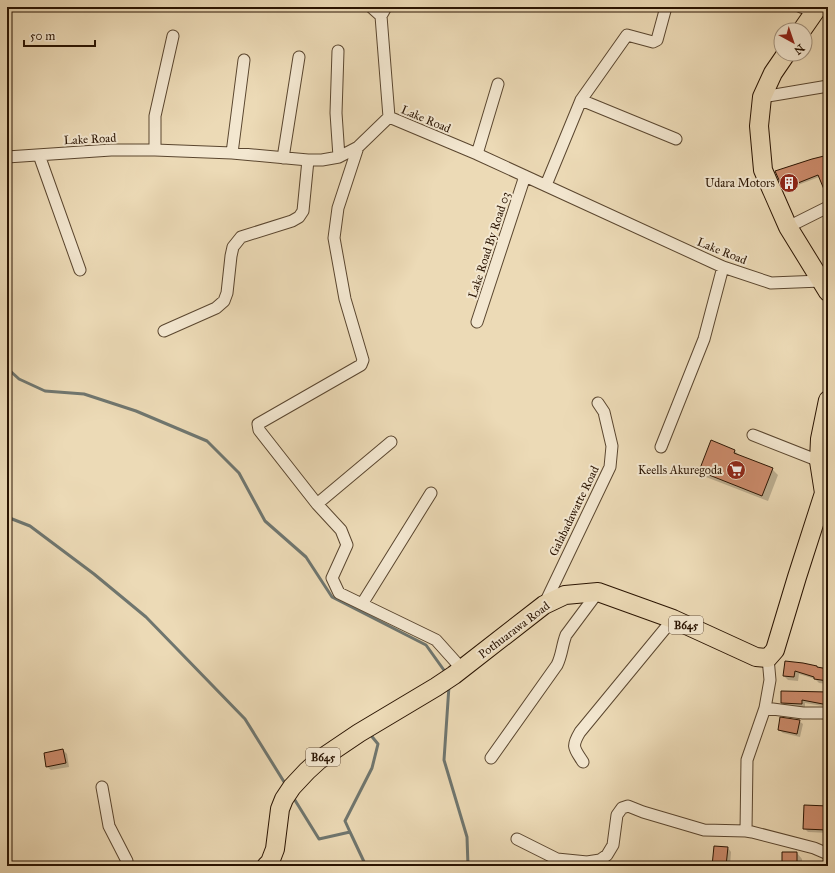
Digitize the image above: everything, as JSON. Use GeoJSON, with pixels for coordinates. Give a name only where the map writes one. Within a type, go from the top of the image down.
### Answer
{"type":"FeatureCollection","features":[{"type":"Feature","properties":{"kind":"main road"},"geometry":{"type":"LineString","coordinates":[[805,22],[811,8]]}},
{"type":"Feature","properties":{"kind":"main road"},"geometry":{"type":"LineString","coordinates":[[781,62],[773,73],[762,97],[760,126],[763,170],[788,227],[825,287]]}},
{"type":"Feature","properties":{"kind":"main road"},"geometry":{"type":"LineString","coordinates":[[768,658],[775,650],[824,493],[819,461],[820,439],[828,400]]}},
{"type":"Feature","properties":{"kind":"main road","name":"Pothuarawa Road"},"geometry":{"type":"LineString","coordinates":[[266,866],[270,862],[275,849],[280,808],[288,793],[307,771],[319,760],[359,733],[436,687],[458,672],[544,605],[565,595],[598,592],[673,619],[756,658],[768,658]]}},
{"type":"Feature","properties":{"kind":"street"},"geometry":{"type":"LineString","coordinates":[[371,7],[384,12],[389,117]]}},
{"type":"Feature","properties":{"kind":"street"},"geometry":{"type":"LineString","coordinates":[[546,185],[581,100],[626,35],[653,42],[657,40],[666,7]]}},
{"type":"Feature","properties":{"kind":"street"},"geometry":{"type":"LineString","coordinates":[[154,150],[155,116],[173,36]]}},
{"type":"Feature","properties":{"kind":"street"},"geometry":{"type":"LineString","coordinates":[[338,51],[336,113],[339,157]]}},
{"type":"Feature","properties":{"kind":"street"},"geometry":{"type":"LineString","coordinates":[[283,158],[299,57]]}},
{"type":"Feature","properties":{"kind":"street"},"geometry":{"type":"LineString","coordinates":[[232,154],[244,60]]}},
{"type":"Feature","properties":{"kind":"street"},"geometry":{"type":"LineString","coordinates":[[478,154],[498,84]]}},
{"type":"Feature","properties":{"kind":"street"},"geometry":{"type":"LineString","coordinates":[[762,97],[828,86]]}},
{"type":"Feature","properties":{"kind":"street"},"geometry":{"type":"LineString","coordinates":[[581,100],[676,139]]}},
{"type":"Feature","properties":{"kind":"street","name":"Lake Road"},"geometry":{"type":"LineString","coordinates":[[7,157],[111,150],[154,150],[322,160],[339,157],[358,147],[389,117],[478,154],[723,267],[771,283],[825,287]]}},
{"type":"Feature","properties":{"kind":"street"},"geometry":{"type":"LineString","coordinates":[[358,147],[338,208],[334,238],[345,299],[363,360],[361,365],[258,424],[259,430],[317,504],[341,530],[347,545],[332,578],[339,593],[436,640],[458,672]]}},
{"type":"Feature","properties":{"kind":"street"},"geometry":{"type":"LineString","coordinates":[[39,155],[80,270]]}},
{"type":"Feature","properties":{"kind":"street"},"geometry":{"type":"LineString","coordinates":[[164,331],[216,308],[224,301],[227,293],[233,247],[241,237],[292,221],[299,217],[303,211],[308,160]]}},
{"type":"Feature","properties":{"kind":"street","name":"Lake Road By Road 03"},"geometry":{"type":"LineString","coordinates":[[477,322],[526,176]]}},
{"type":"Feature","properties":{"kind":"street"},"geometry":{"type":"LineString","coordinates":[[788,227],[828,207]]}},
{"type":"Feature","properties":{"kind":"street"},"geometry":{"type":"LineString","coordinates":[[661,447],[704,339],[723,267]]}},
{"type":"Feature","properties":{"kind":"street","name":"Galabadawatte Road"},"geometry":{"type":"LineString","coordinates":[[544,605],[610,467],[612,446],[604,412],[598,403]]}},
{"type":"Feature","properties":{"kind":"street"},"geometry":{"type":"LineString","coordinates":[[753,435],[819,461]]}},
{"type":"Feature","properties":{"kind":"street"},"geometry":{"type":"LineString","coordinates":[[317,504],[391,442]]}},
{"type":"Feature","properties":{"kind":"street"},"geometry":{"type":"LineString","coordinates":[[362,604],[431,493]]}},
{"type":"Feature","properties":{"kind":"street"},"geometry":{"type":"LineString","coordinates":[[491,758],[558,665],[563,641],[566,635],[598,592]]}},
{"type":"Feature","properties":{"kind":"street"},"geometry":{"type":"LineString","coordinates":[[583,762],[574,749],[574,742],[580,732],[673,619]]}},
{"type":"Feature","properties":{"kind":"street"},"geometry":{"type":"LineString","coordinates":[[746,831],[747,760],[765,708],[770,680],[768,658]]}},
{"type":"Feature","properties":{"kind":"street"},"geometry":{"type":"LineString","coordinates":[[765,708],[803,713],[828,713]]}},
{"type":"Feature","properties":{"kind":"street"},"geometry":{"type":"LineString","coordinates":[[102,787],[109,826],[127,861],[127,866]]}},
{"type":"Feature","properties":{"kind":"street"},"geometry":{"type":"LineString","coordinates":[[517,839],[557,859],[586,862],[600,860],[607,855],[612,845],[616,815],[622,808],[628,806],[643,812],[704,830],[746,831],[814,848],[828,854]]}},
{"type":"Feature","properties":{"kind":"building","name":"Udara Motors"},"geometry":{"type":"Polygon","coordinates":[[[828,155],[828,199],[818,175],[783,189],[775,171],[828,155]]]}},
{"type":"Feature","properties":{"kind":"building","name":"Keells Akuregoda"},"geometry":{"type":"Polygon","coordinates":[[[711,440],[735,450],[734,453],[773,468],[762,496],[699,471],[711,440]]]}},
{"type":"Feature","properties":{"kind":"building"},"geometry":{"type":"Polygon","coordinates":[[[785,661],[803,663],[828,669],[828,681],[814,679],[814,677],[795,671],[794,677],[783,676],[785,661]]]}},
{"type":"Feature","properties":{"kind":"building"},"geometry":{"type":"Polygon","coordinates":[[[781,691],[828,692],[828,705],[802,700],[802,704],[781,703],[781,691]]]}},
{"type":"Feature","properties":{"kind":"building"},"geometry":{"type":"Polygon","coordinates":[[[780,717],[800,720],[797,734],[778,730],[780,717]]]}},
{"type":"Feature","properties":{"kind":"building"},"geometry":{"type":"Polygon","coordinates":[[[63,749],[66,763],[46,767],[44,753],[63,749]]]}},
{"type":"Feature","properties":{"kind":"building"},"geometry":{"type":"Polygon","coordinates":[[[804,805],[828,806],[828,830],[803,829],[804,805]]]}},
{"type":"Feature","properties":{"kind":"building"},"geometry":{"type":"Polygon","coordinates":[[[714,846],[728,847],[726,866],[712,866],[714,846]]]}},
{"type":"Feature","properties":{"kind":"building"},"geometry":{"type":"Polygon","coordinates":[[[782,852],[797,852],[797,866],[782,866],[782,852]]]}},
{"type":"Feature","properties":{"kind":"waterway"},"geometry":{"type":"LineString","coordinates":[[7,368],[19,379],[45,391],[84,394],[136,411],[207,441],[239,473],[265,521],[306,557],[332,597],[426,645],[446,673]]}},
{"type":"Feature","properties":{"kind":"waterway"},"geometry":{"type":"LineString","coordinates":[[7,517],[30,526],[94,574],[146,617],[245,719],[286,785]]}},
{"type":"Feature","properties":{"kind":"waterway"},"geometry":{"type":"LineString","coordinates":[[449,686],[444,760],[467,837],[468,866]]}},
{"type":"Feature","properties":{"kind":"waterway"},"geometry":{"type":"LineString","coordinates":[[350,832],[345,821],[372,768],[378,744],[369,733]]}},
{"type":"Feature","properties":{"kind":"waterway"},"geometry":{"type":"LineString","coordinates":[[293,797],[319,839],[350,832],[366,866]]}},
{"type":"Feature","properties":{"kind":"place","name":"Udara Motors"},"geometry":{"type":"Point","coordinates":[789,183]}},
{"type":"Feature","properties":{"kind":"place","name":"Keells Akuregoda"},"geometry":{"type":"Point","coordinates":[736,470]}}]}
